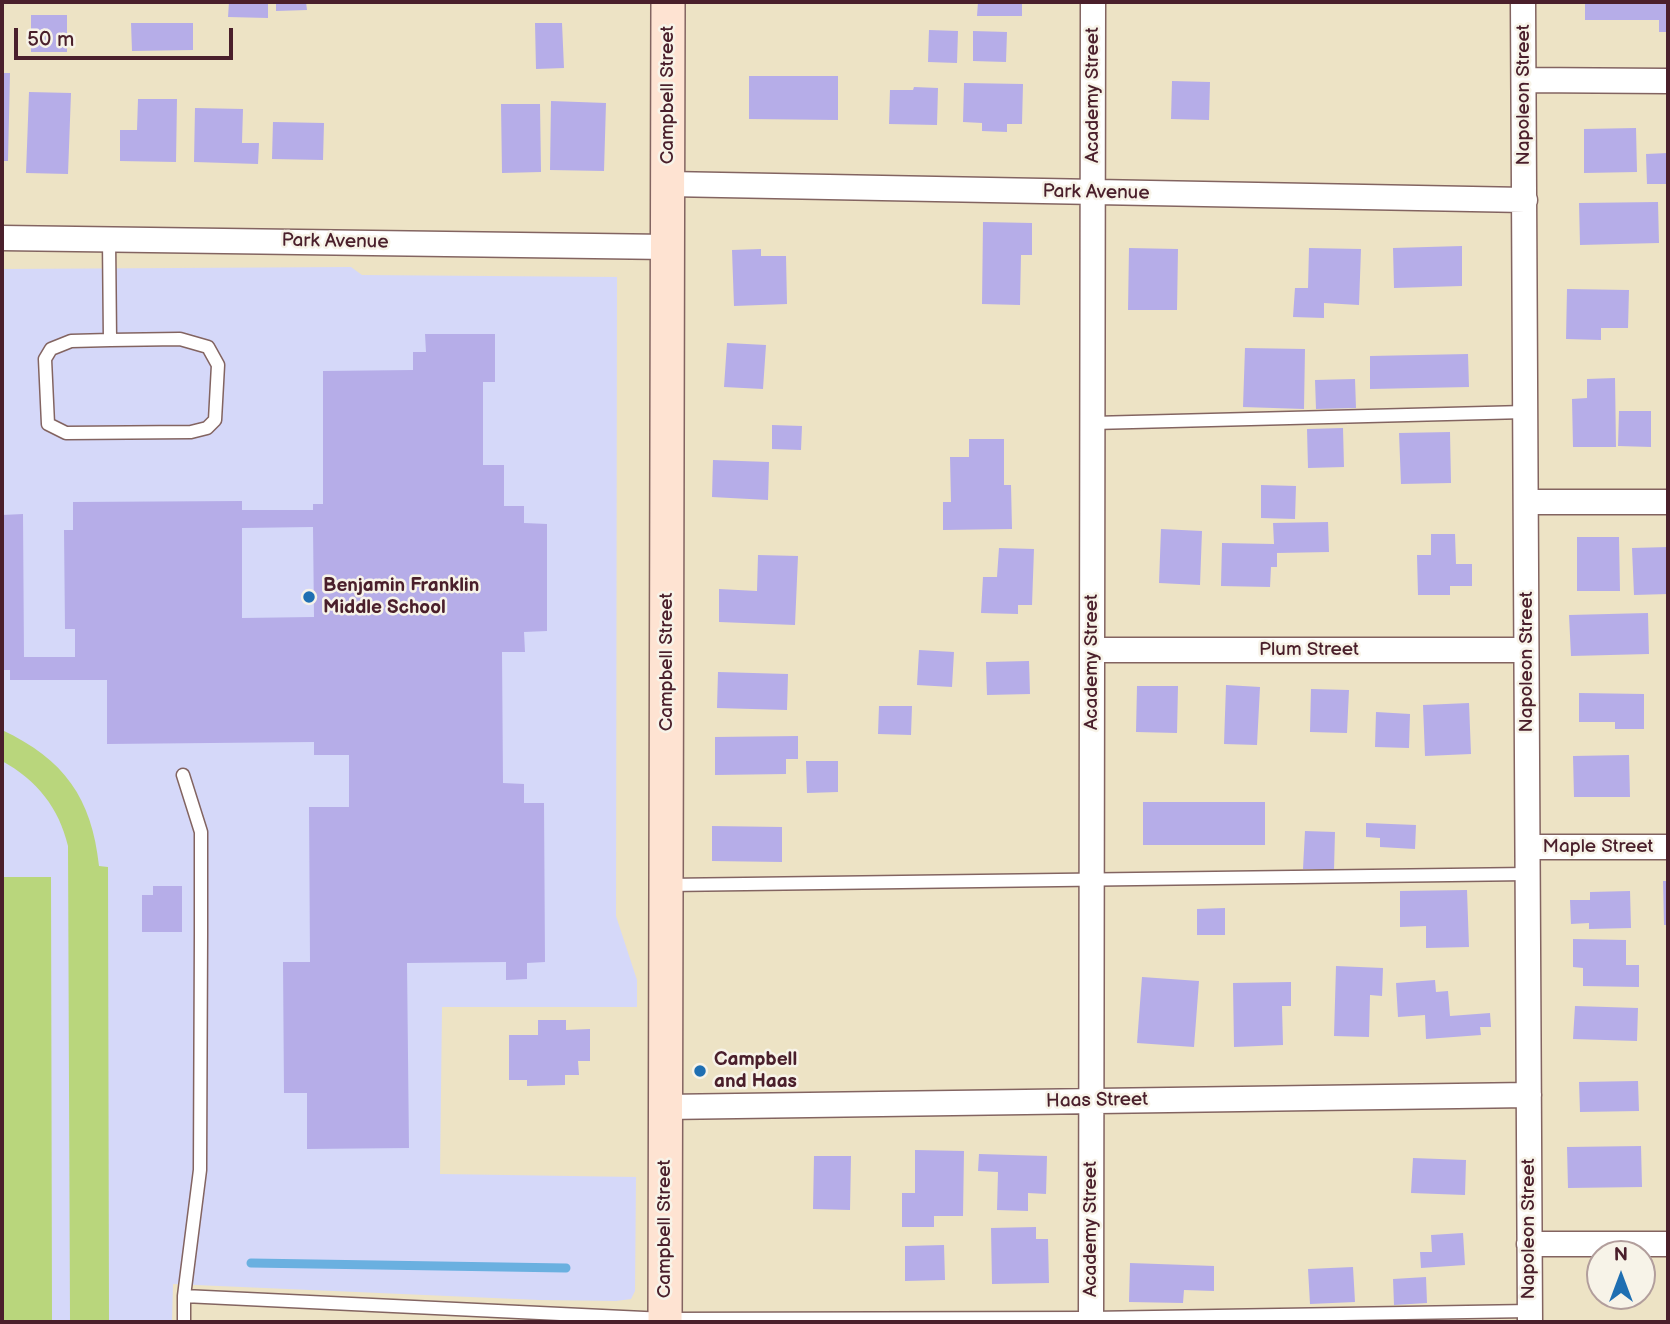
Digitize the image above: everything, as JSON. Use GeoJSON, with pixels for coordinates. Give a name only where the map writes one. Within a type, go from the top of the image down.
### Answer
{"type":"FeatureCollection","features":[{"type":"Feature","properties":{"kind":"main road","name":"Campbell Street"},"geometry":{"type":"LineString","coordinates":[[665,1321],[668,2]]}},
{"type":"Feature","properties":{"kind":"street","name":"Academy Street"},"geometry":{"type":"LineString","coordinates":[[1091,1320],[1093,2]]}},
{"type":"Feature","properties":{"kind":"street","name":"Napoleon Street"},"geometry":{"type":"LineString","coordinates":[[1523,2],[1530,1317]]}},
{"type":"Feature","properties":{"kind":"street"},"geometry":{"type":"LineString","coordinates":[[1524,80],[1668,81]]}},
{"type":"Feature","properties":{"kind":"street","name":"Park Avenue"},"geometry":{"type":"LineString","coordinates":[[668,184],[1525,200]]}},
{"type":"Feature","properties":{"kind":"street","name":"Park Avenue"},"geometry":{"type":"LineString","coordinates":[[2,238],[668,247]]}},
{"type":"Feature","properties":{"kind":"street"},"geometry":{"type":"LineString","coordinates":[[1526,502],[1668,502]]}},
{"type":"Feature","properties":{"kind":"street","name":"Plum Street"},"geometry":{"type":"LineString","coordinates":[[1093,650],[1527,650]]}},
{"type":"Feature","properties":{"kind":"street","name":"Maple Street"},"geometry":{"type":"LineString","coordinates":[[1528,847],[1668,847]]}},
{"type":"Feature","properties":{"kind":"street","name":"Haas Street"},"geometry":{"type":"LineString","coordinates":[[666,1107],[1529,1095]]}},
{"type":"Feature","properties":{"kind":"street"},"geometry":{"type":"LineString","coordinates":[[1529,1244],[1668,1244]]}},
{"type":"Feature","properties":{"kind":"lane"},"geometry":{"type":"LineString","coordinates":[[109,239],[110,340]]}},
{"type":"Feature","properties":{"kind":"lane"},"geometry":{"type":"LineString","coordinates":[[180,339],[208,347],[218,365],[215,420],[207,428],[191,432],[66,433],[52,429],[45,412],[46,359],[51,349],[71,341],[110,340],[180,339]]}},
{"type":"Feature","properties":{"kind":"lane"},"geometry":{"type":"LineString","coordinates":[[1093,423],[1525,412]]}},
{"type":"Feature","properties":{"kind":"lane"},"geometry":{"type":"LineString","coordinates":[[183,775],[201,832],[200,1170],[184,1296],[184,1322]]}},
{"type":"Feature","properties":{"kind":"lane"},"geometry":{"type":"LineString","coordinates":[[666,885],[1528,873]]}},
{"type":"Feature","properties":{"kind":"lane"},"geometry":{"type":"LineString","coordinates":[[184,1296],[665,1321],[1530,1317]]}},
{"type":"Feature","properties":{"kind":"shaded area","name":"Benjamin Franklin Middle School"},"geometry":{"type":"Polygon","coordinates":[[[351,267],[362,275],[617,277],[616,916],[637,980],[637,1007],[442,1007],[440,1174],[636,1177],[635,1291],[631,1299],[616,1301],[539,1300],[173,1284],[172,1322],[2,1322],[2,269],[351,267]]]}},
{"type":"Feature","properties":{"kind":"green space"},"geometry":{"type":"Polygon","coordinates":[[[2,730],[42,754],[71,783],[90,820],[99,866],[108,867],[109,1322],[70,1322],[68,846],[59,819],[45,796],[26,777],[2,761],[2,730]]]}},
{"type":"Feature","properties":{"kind":"green space"},"geometry":{"type":"Polygon","coordinates":[[[2,877],[51,877],[52,1322],[2,1322],[2,877]]]}},
{"type":"Feature","properties":{"kind":"building"},"geometry":{"type":"Polygon","coordinates":[[[229,2],[268,2],[268,18],[228,17],[229,2]]]}},
{"type":"Feature","properties":{"kind":"building"},"geometry":{"type":"Polygon","coordinates":[[[276,2],[306,2],[307,10],[276,11],[276,2]]]}},
{"type":"Feature","properties":{"kind":"building"},"geometry":{"type":"Polygon","coordinates":[[[978,2],[1022,2],[1022,16],[977,16],[978,2]]]}},
{"type":"Feature","properties":{"kind":"building"},"geometry":{"type":"Polygon","coordinates":[[[1585,2],[1668,2],[1668,32],[1659,32],[1659,20],[1585,20],[1585,2]]]}},
{"type":"Feature","properties":{"kind":"building"},"geometry":{"type":"Polygon","coordinates":[[[31,15],[67,15],[67,52],[31,52],[31,15]]]}},
{"type":"Feature","properties":{"kind":"building"},"geometry":{"type":"Polygon","coordinates":[[[131,23],[193,23],[193,50],[132,51],[131,23]]]}},
{"type":"Feature","properties":{"kind":"building"},"geometry":{"type":"Polygon","coordinates":[[[535,23],[562,23],[564,68],[536,69],[535,23]]]}},
{"type":"Feature","properties":{"kind":"building"},"geometry":{"type":"Polygon","coordinates":[[[929,30],[958,31],[957,63],[928,62],[929,30]]]}},
{"type":"Feature","properties":{"kind":"building"},"geometry":{"type":"Polygon","coordinates":[[[973,31],[1007,32],[1006,62],[973,61],[973,31]]]}},
{"type":"Feature","properties":{"kind":"building"},"geometry":{"type":"Polygon","coordinates":[[[2,73],[10,73],[8,161],[2,161],[2,73]]]}},
{"type":"Feature","properties":{"kind":"building"},"geometry":{"type":"Polygon","coordinates":[[[749,76],[838,76],[838,120],[749,119],[749,76]]]}},
{"type":"Feature","properties":{"kind":"building"},"geometry":{"type":"Polygon","coordinates":[[[1172,81],[1210,82],[1209,120],[1171,119],[1172,81]]]}},
{"type":"Feature","properties":{"kind":"building"},"geometry":{"type":"Polygon","coordinates":[[[964,83],[1023,84],[1022,124],[1007,124],[1007,132],[982,131],[982,123],[963,122],[964,83]]]}},
{"type":"Feature","properties":{"kind":"building"},"geometry":{"type":"Polygon","coordinates":[[[914,87],[938,88],[937,125],[889,124],[890,90],[913,90],[914,87]]]}},
{"type":"Feature","properties":{"kind":"building"},"geometry":{"type":"Polygon","coordinates":[[[29,92],[71,93],[68,174],[26,173],[29,92]]]}},
{"type":"Feature","properties":{"kind":"building"},"geometry":{"type":"Polygon","coordinates":[[[138,99],[177,99],[176,162],[120,161],[120,130],[137,130],[138,99]]]}},
{"type":"Feature","properties":{"kind":"building"},"geometry":{"type":"Polygon","coordinates":[[[551,101],[606,103],[604,171],[550,170],[551,101]]]}},
{"type":"Feature","properties":{"kind":"building"},"geometry":{"type":"Polygon","coordinates":[[[501,104],[540,104],[541,172],[502,173],[501,104]]]}},
{"type":"Feature","properties":{"kind":"building"},"geometry":{"type":"Polygon","coordinates":[[[195,108],[243,109],[242,143],[259,143],[258,164],[194,162],[195,108]]]}},
{"type":"Feature","properties":{"kind":"building"},"geometry":{"type":"Polygon","coordinates":[[[273,122],[324,123],[323,160],[272,159],[273,122]]]}},
{"type":"Feature","properties":{"kind":"building"},"geometry":{"type":"Polygon","coordinates":[[[1636,128],[1637,172],[1584,173],[1584,129],[1636,128]]]}},
{"type":"Feature","properties":{"kind":"building"},"geometry":{"type":"Polygon","coordinates":[[[1668,153],[1668,184],[1647,184],[1646,154],[1668,153]]]}},
{"type":"Feature","properties":{"kind":"building"},"geometry":{"type":"Polygon","coordinates":[[[1658,202],[1659,243],[1580,245],[1579,203],[1658,202]]]}},
{"type":"Feature","properties":{"kind":"building"},"geometry":{"type":"Polygon","coordinates":[[[983,222],[1032,223],[1032,255],[1021,255],[1020,305],[982,304],[983,222]]]}},
{"type":"Feature","properties":{"kind":"building"},"geometry":{"type":"Polygon","coordinates":[[[1462,246],[1462,286],[1394,288],[1393,248],[1462,246]]]}},
{"type":"Feature","properties":{"kind":"building"},"geometry":{"type":"Polygon","coordinates":[[[1129,248],[1178,249],[1177,310],[1128,310],[1129,248]]]}},
{"type":"Feature","properties":{"kind":"building"},"geometry":{"type":"Polygon","coordinates":[[[1309,248],[1361,249],[1359,305],[1324,303],[1324,318],[1293,317],[1295,288],[1308,288],[1309,248]]]}},
{"type":"Feature","properties":{"kind":"building"},"geometry":{"type":"Polygon","coordinates":[[[761,249],[761,256],[786,256],[787,304],[734,306],[732,250],[761,249]]]}},
{"type":"Feature","properties":{"kind":"building"},"geometry":{"type":"Polygon","coordinates":[[[1567,289],[1629,290],[1628,328],[1601,328],[1601,340],[1566,339],[1567,289]]]}},
{"type":"Feature","properties":{"kind":"building","name":"Benjamin Franklin Middle School"},"geometry":{"type":"Polygon","coordinates":[[[425,334],[495,334],[495,382],[483,382],[483,465],[504,465],[504,506],[524,506],[524,523],[547,524],[547,631],[524,632],[525,652],[502,652],[503,783],[524,784],[524,803],[544,803],[545,962],[527,963],[527,979],[506,980],[506,962],[407,963],[409,1148],[307,1149],[307,1093],[284,1093],[283,962],[310,962],[309,807],[349,807],[349,755],[314,755],[314,742],[107,744],[107,680],[10,680],[10,670],[2,670],[2,515],[23,514],[24,657],[75,657],[75,629],[65,629],[64,530],[73,530],[73,502],[242,501],[242,510],[313,510],[313,504],[323,504],[323,371],[413,370],[413,352],[426,352],[425,334]],[[313,527],[242,528],[242,618],[314,617],[313,527]]]}},
{"type":"Feature","properties":{"kind":"building"},"geometry":{"type":"Polygon","coordinates":[[[727,343],[766,345],[763,389],[724,387],[727,343]]]}},
{"type":"Feature","properties":{"kind":"building"},"geometry":{"type":"Polygon","coordinates":[[[1245,348],[1305,349],[1304,409],[1243,407],[1245,348]]]}},
{"type":"Feature","properties":{"kind":"building"},"geometry":{"type":"Polygon","coordinates":[[[1468,354],[1469,387],[1370,389],[1370,356],[1468,354]]]}},
{"type":"Feature","properties":{"kind":"building"},"geometry":{"type":"Polygon","coordinates":[[[1615,378],[1616,447],[1573,447],[1572,399],[1587,398],[1587,379],[1615,378]]]}},
{"type":"Feature","properties":{"kind":"building"},"geometry":{"type":"Polygon","coordinates":[[[1355,379],[1356,408],[1316,409],[1315,380],[1355,379]]]}},
{"type":"Feature","properties":{"kind":"building"},"geometry":{"type":"Polygon","coordinates":[[[1619,411],[1651,411],[1651,447],[1618,446],[1619,411]]]}},
{"type":"Feature","properties":{"kind":"building"},"geometry":{"type":"Polygon","coordinates":[[[772,425],[802,426],[801,450],[772,449],[772,425]]]}},
{"type":"Feature","properties":{"kind":"building"},"geometry":{"type":"Polygon","coordinates":[[[1343,428],[1344,467],[1308,468],[1307,429],[1343,428]]]}},
{"type":"Feature","properties":{"kind":"building"},"geometry":{"type":"Polygon","coordinates":[[[1450,432],[1451,483],[1401,484],[1399,433],[1450,432]]]}},
{"type":"Feature","properties":{"kind":"building"},"geometry":{"type":"Polygon","coordinates":[[[969,439],[1004,439],[1004,485],[1011,485],[1012,529],[943,530],[943,502],[951,502],[950,457],[969,457],[969,439]]]}},
{"type":"Feature","properties":{"kind":"building"},"geometry":{"type":"Polygon","coordinates":[[[713,460],[769,462],[768,500],[712,497],[713,460]]]}},
{"type":"Feature","properties":{"kind":"building"},"geometry":{"type":"Polygon","coordinates":[[[1261,485],[1296,486],[1295,519],[1261,518],[1261,485]]]}},
{"type":"Feature","properties":{"kind":"building"},"geometry":{"type":"Polygon","coordinates":[[[1328,522],[1329,552],[1277,553],[1277,567],[1271,567],[1270,587],[1221,586],[1222,543],[1274,544],[1273,523],[1328,522]]]}},
{"type":"Feature","properties":{"kind":"building"},"geometry":{"type":"Polygon","coordinates":[[[1161,529],[1202,531],[1200,585],[1159,583],[1161,529]]]}},
{"type":"Feature","properties":{"kind":"building"},"geometry":{"type":"Polygon","coordinates":[[[1431,534],[1455,534],[1456,564],[1472,564],[1472,586],[1450,586],[1450,595],[1418,595],[1417,555],[1431,555],[1431,534]]]}},
{"type":"Feature","properties":{"kind":"building"},"geometry":{"type":"Polygon","coordinates":[[[1577,537],[1619,537],[1620,591],[1577,591],[1577,537]]]}},
{"type":"Feature","properties":{"kind":"building"},"geometry":{"type":"Polygon","coordinates":[[[1668,547],[1668,594],[1634,595],[1632,548],[1668,547]]]}},
{"type":"Feature","properties":{"kind":"building"},"geometry":{"type":"Polygon","coordinates":[[[999,548],[1034,549],[1032,605],[1018,605],[1018,614],[981,613],[983,577],[997,577],[999,548]]]}},
{"type":"Feature","properties":{"kind":"building"},"geometry":{"type":"Polygon","coordinates":[[[758,555],[798,556],[795,625],[719,622],[719,589],[757,591],[758,555]]]}},
{"type":"Feature","properties":{"kind":"building"},"geometry":{"type":"Polygon","coordinates":[[[1648,613],[1649,654],[1571,656],[1569,615],[1648,613]]]}},
{"type":"Feature","properties":{"kind":"building"},"geometry":{"type":"Polygon","coordinates":[[[919,650],[954,652],[952,687],[917,685],[919,650]]]}},
{"type":"Feature","properties":{"kind":"building"},"geometry":{"type":"Polygon","coordinates":[[[1029,661],[1030,694],[987,695],[986,662],[1029,661]]]}},
{"type":"Feature","properties":{"kind":"building"},"geometry":{"type":"Polygon","coordinates":[[[718,672],[788,674],[787,710],[717,708],[718,672]]]}},
{"type":"Feature","properties":{"kind":"building"},"geometry":{"type":"Polygon","coordinates":[[[1226,685],[1260,687],[1257,745],[1224,744],[1226,685]]]}},
{"type":"Feature","properties":{"kind":"building"},"geometry":{"type":"Polygon","coordinates":[[[1137,686],[1178,686],[1177,733],[1136,732],[1137,686]]]}},
{"type":"Feature","properties":{"kind":"building"},"geometry":{"type":"Polygon","coordinates":[[[1311,689],[1349,690],[1347,733],[1310,732],[1311,689]]]}},
{"type":"Feature","properties":{"kind":"building"},"geometry":{"type":"Polygon","coordinates":[[[1579,693],[1644,694],[1644,729],[1615,729],[1615,722],[1579,722],[1579,693]]]}},
{"type":"Feature","properties":{"kind":"building"},"geometry":{"type":"Polygon","coordinates":[[[1469,703],[1471,754],[1425,756],[1423,705],[1469,703]]]}},
{"type":"Feature","properties":{"kind":"building"},"geometry":{"type":"Polygon","coordinates":[[[879,706],[912,706],[911,735],[878,734],[879,706]]]}},
{"type":"Feature","properties":{"kind":"building"},"geometry":{"type":"Polygon","coordinates":[[[1376,712],[1410,714],[1409,748],[1375,747],[1376,712]]]}},
{"type":"Feature","properties":{"kind":"building"},"geometry":{"type":"Polygon","coordinates":[[[798,736],[798,759],[786,759],[786,774],[715,775],[715,737],[798,736]]]}},
{"type":"Feature","properties":{"kind":"building"},"geometry":{"type":"Polygon","coordinates":[[[1629,755],[1630,797],[1574,797],[1573,756],[1629,755]]]}},
{"type":"Feature","properties":{"kind":"building"},"geometry":{"type":"Polygon","coordinates":[[[806,761],[838,761],[838,792],[807,793],[806,761]]]}},
{"type":"Feature","properties":{"kind":"building"},"geometry":{"type":"Polygon","coordinates":[[[1143,802],[1265,802],[1265,845],[1143,845],[1143,802]]]}},
{"type":"Feature","properties":{"kind":"building"},"geometry":{"type":"Polygon","coordinates":[[[1366,823],[1416,825],[1415,849],[1380,847],[1380,838],[1366,837],[1366,823]]]}},
{"type":"Feature","properties":{"kind":"building"},"geometry":{"type":"Polygon","coordinates":[[[712,826],[782,827],[782,862],[712,861],[712,826]]]}},
{"type":"Feature","properties":{"kind":"building"},"geometry":{"type":"Polygon","coordinates":[[[1305,831],[1335,832],[1334,870],[1303,869],[1305,831]]]}},
{"type":"Feature","properties":{"kind":"building"},"geometry":{"type":"Polygon","coordinates":[[[1663,881],[1668,881],[1668,925],[1664,925],[1663,881]]]}},
{"type":"Feature","properties":{"kind":"building"},"geometry":{"type":"Polygon","coordinates":[[[153,886],[182,886],[182,932],[142,932],[142,895],[153,895],[153,886]]]}},
{"type":"Feature","properties":{"kind":"building"},"geometry":{"type":"Polygon","coordinates":[[[1467,890],[1469,947],[1426,948],[1426,926],[1400,927],[1400,891],[1467,890]]]}},
{"type":"Feature","properties":{"kind":"building"},"geometry":{"type":"Polygon","coordinates":[[[1630,891],[1631,928],[1589,929],[1589,923],[1571,924],[1570,900],[1590,900],[1590,892],[1630,891]]]}},
{"type":"Feature","properties":{"kind":"building"},"geometry":{"type":"Polygon","coordinates":[[[1225,908],[1225,935],[1197,935],[1197,909],[1225,908]]]}},
{"type":"Feature","properties":{"kind":"building"},"geometry":{"type":"Polygon","coordinates":[[[1573,939],[1626,940],[1626,965],[1639,965],[1639,987],[1583,986],[1583,968],[1573,967],[1573,939]]]}},
{"type":"Feature","properties":{"kind":"building"},"geometry":{"type":"Polygon","coordinates":[[[1336,966],[1383,968],[1382,996],[1370,995],[1369,1037],[1334,1036],[1336,966]]]}},
{"type":"Feature","properties":{"kind":"building"},"geometry":{"type":"Polygon","coordinates":[[[1142,977],[1199,981],[1194,1047],[1137,1043],[1142,977]]]}},
{"type":"Feature","properties":{"kind":"building"},"geometry":{"type":"Polygon","coordinates":[[[1435,980],[1436,992],[1448,991],[1450,1016],[1490,1013],[1491,1027],[1480,1027],[1481,1035],[1426,1039],[1425,1015],[1398,1017],[1396,983],[1435,980]]]}},
{"type":"Feature","properties":{"kind":"building"},"geometry":{"type":"Polygon","coordinates":[[[1291,982],[1291,1006],[1282,1006],[1283,1045],[1234,1047],[1233,983],[1291,982]]]}},
{"type":"Feature","properties":{"kind":"building"},"geometry":{"type":"Polygon","coordinates":[[[1575,1006],[1638,1008],[1637,1041],[1573,1039],[1575,1006]]]}},
{"type":"Feature","properties":{"kind":"building"},"geometry":{"type":"Polygon","coordinates":[[[538,1020],[566,1020],[566,1030],[590,1029],[590,1061],[578,1061],[579,1075],[565,1075],[565,1085],[527,1086],[527,1080],[509,1080],[509,1035],[538,1035],[538,1020]]]}},
{"type":"Feature","properties":{"kind":"building"},"geometry":{"type":"Polygon","coordinates":[[[1638,1081],[1639,1111],[1580,1112],[1579,1082],[1638,1081]]]}},
{"type":"Feature","properties":{"kind":"building"},"geometry":{"type":"Polygon","coordinates":[[[1641,1146],[1642,1187],[1568,1188],[1567,1147],[1641,1146]]]}},
{"type":"Feature","properties":{"kind":"building"},"geometry":{"type":"Polygon","coordinates":[[[915,1150],[964,1151],[963,1216],[934,1216],[934,1227],[902,1227],[902,1193],[915,1193],[915,1150]]]}},
{"type":"Feature","properties":{"kind":"building"},"geometry":{"type":"Polygon","coordinates":[[[979,1154],[1047,1156],[1046,1194],[1028,1193],[1028,1211],[997,1210],[998,1172],[978,1171],[979,1154]]]}},
{"type":"Feature","properties":{"kind":"building"},"geometry":{"type":"Polygon","coordinates":[[[814,1156],[851,1156],[850,1210],[813,1209],[814,1156]]]}},
{"type":"Feature","properties":{"kind":"building"},"geometry":{"type":"Polygon","coordinates":[[[1413,1158],[1466,1160],[1465,1195],[1411,1193],[1413,1158]]]}},
{"type":"Feature","properties":{"kind":"building"},"geometry":{"type":"Polygon","coordinates":[[[1036,1227],[1036,1239],[1048,1239],[1049,1283],[992,1284],[991,1228],[1036,1227]]]}},
{"type":"Feature","properties":{"kind":"building"},"geometry":{"type":"Polygon","coordinates":[[[1463,1233],[1465,1265],[1421,1268],[1420,1252],[1432,1252],[1431,1235],[1463,1233]]]}},
{"type":"Feature","properties":{"kind":"building"},"geometry":{"type":"Polygon","coordinates":[[[944,1245],[945,1280],[905,1281],[905,1246],[944,1245]]]}},
{"type":"Feature","properties":{"kind":"building"},"geometry":{"type":"Polygon","coordinates":[[[1130,1263],[1214,1266],[1214,1291],[1184,1290],[1183,1303],[1129,1302],[1130,1263]]]}},
{"type":"Feature","properties":{"kind":"building"},"geometry":{"type":"Polygon","coordinates":[[[1353,1267],[1355,1302],[1310,1304],[1308,1269],[1353,1267]]]}},
{"type":"Feature","properties":{"kind":"building"},"geometry":{"type":"Polygon","coordinates":[[[1426,1277],[1427,1303],[1394,1305],[1393,1279],[1426,1277]]]}},
{"type":"Feature","properties":{"kind":"waterway"},"geometry":{"type":"LineString","coordinates":[[251,1263],[566,1268]]}},
{"type":"Feature","properties":{"kind":"place","name":"Benjamin Franklin Middle School"},"geometry":{"type":"Point","coordinates":[309,597]}},
{"type":"Feature","properties":{"kind":"place","name":"Campbell and Haas"},"geometry":{"type":"Point","coordinates":[700,1071]}}]}
